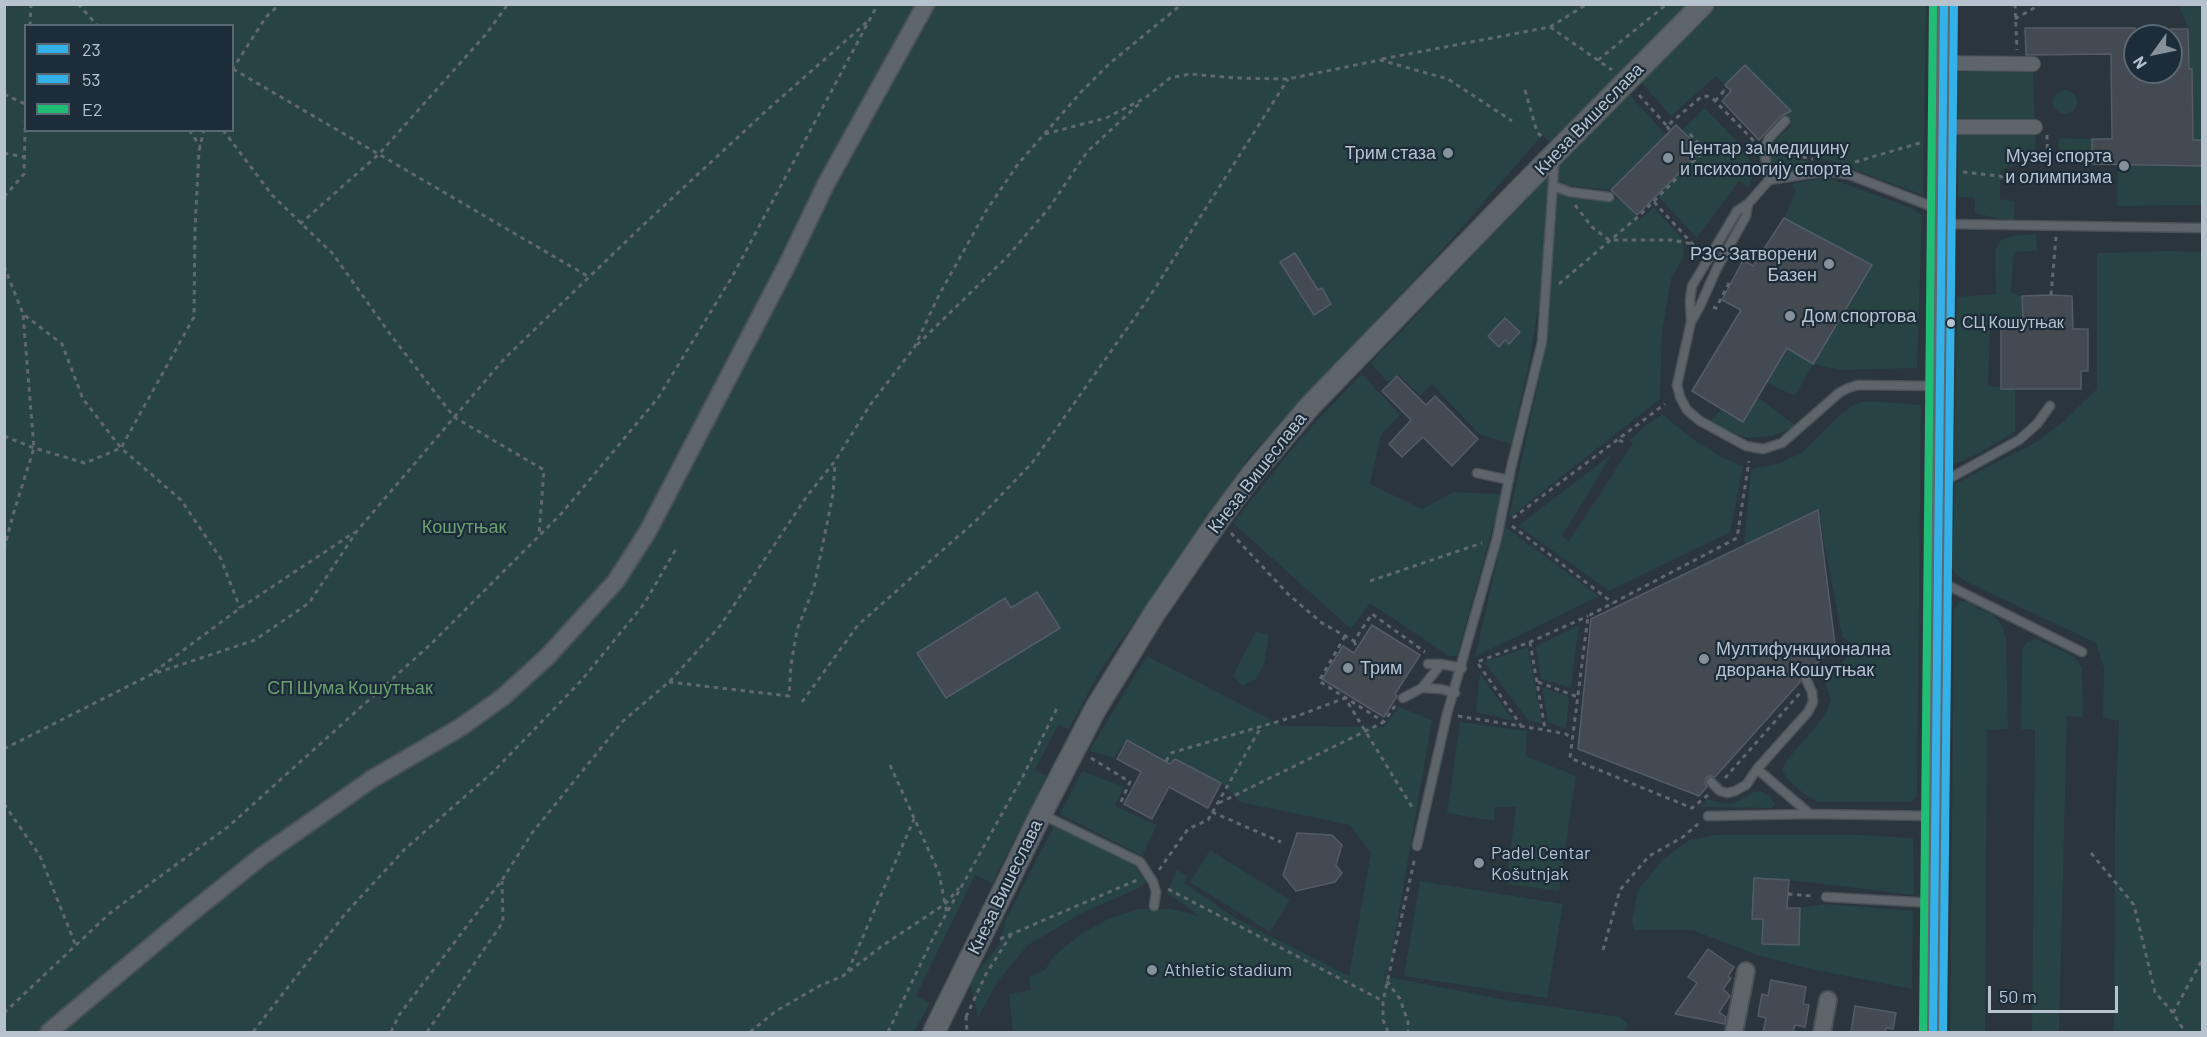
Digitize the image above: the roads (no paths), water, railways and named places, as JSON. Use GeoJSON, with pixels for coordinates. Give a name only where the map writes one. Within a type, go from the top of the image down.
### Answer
{"type":"FeatureCollection","features":[{"type":"Feature","properties":{"kind":"main road"},"geometry":{"type":"LineString","coordinates":[[1933,1032],[1941,386],[1941,215],[1935,133],[1943,63],[1944,4]]}},
{"type":"Feature","properties":{"kind":"street"},"geometry":{"type":"LineString","coordinates":[[49,1032],[262,856],[372,779],[461,728],[497,702],[548,656],[616,581],[648,531],[788,263],[826,184],[926,4]]}},
{"type":"Feature","properties":{"kind":"street","name":"Кнеза Вишеслава"},"geometry":{"type":"LineString","coordinates":[[934,1032],[1073,749],[1123,661],[1219,519],[1253,473],[1310,406],[1703,4]]}},
{"type":"Feature","properties":{"kind":"street"},"geometry":{"type":"LineString","coordinates":[[1943,63],[2033,64]]}},
{"type":"Feature","properties":{"kind":"street"},"geometry":{"type":"LineString","coordinates":[[1935,133],[2035,127]]}},
{"type":"Feature","properties":{"kind":"street"},"geometry":{"type":"LineString","coordinates":[[1734,1032],[1746,971]]}},
{"type":"Feature","properties":{"kind":"street"},"geometry":{"type":"LineString","coordinates":[[1822,1032],[1828,1000]]}},
{"type":"Feature","properties":{"kind":"lane"},"geometry":{"type":"LineString","coordinates":[[1769,180],[1764,149],[1769,138],[1785,121]]}},
{"type":"Feature","properties":{"kind":"lane"},"geometry":{"type":"LineString","coordinates":[[1417,846],[1448,714],[1497,538],[1542,342],[1554,167],[1549,160]]}},
{"type":"Feature","properties":{"kind":"lane"},"geometry":{"type":"LineString","coordinates":[[1691,322],[1692,286],[1737,211],[1748,204],[1769,180],[1832,169],[1928,205],[1941,215],[2202,228]]}},
{"type":"Feature","properties":{"kind":"lane"},"geometry":{"type":"LineString","coordinates":[[1553,186],[1563,190],[1609,197]]}},
{"type":"Feature","properties":{"kind":"lane"},"geometry":{"type":"LineString","coordinates":[[1748,204],[1746,216],[1691,322],[1677,385],[1687,410],[1700,421],[1751,448],[1763,449],[1782,443],[1839,393],[1848,388],[1858,385],[1941,386]]}},
{"type":"Feature","properties":{"kind":"lane"},"geometry":{"type":"LineString","coordinates":[[1940,478],[1952,477],[2019,440],[2037,424],[2050,406]]}},
{"type":"Feature","properties":{"kind":"lane"},"geometry":{"type":"LineString","coordinates":[[1477,473],[1509,480]]}},
{"type":"Feature","properties":{"kind":"lane"},"geometry":{"type":"LineString","coordinates":[[1938,581],[2082,652]]}},
{"type":"Feature","properties":{"kind":"lane"},"geometry":{"type":"LineString","coordinates":[[1428,664],[1462,668]]}},
{"type":"Feature","properties":{"kind":"lane"},"geometry":{"type":"LineString","coordinates":[[1403,698],[1422,688],[1441,664]]}},
{"type":"Feature","properties":{"kind":"lane"},"geometry":{"type":"LineString","coordinates":[[1714,785],[1727,794],[1746,785],[1808,712],[1813,702],[1812,692],[1806,680]]}},
{"type":"Feature","properties":{"kind":"lane"},"geometry":{"type":"LineString","coordinates":[[1422,688],[1441,689],[1455,693]]}},
{"type":"Feature","properties":{"kind":"lane"},"geometry":{"type":"LineString","coordinates":[[1758,770],[1810,814]]}},
{"type":"Feature","properties":{"kind":"lane"},"geometry":{"type":"LineString","coordinates":[[1041,814],[1140,862],[1151,878],[1156,892],[1154,906]]}},
{"type":"Feature","properties":{"kind":"lane"},"geometry":{"type":"LineString","coordinates":[[1708,816],[1810,814],[1935,816]]}},
{"type":"Feature","properties":{"kind":"lane"},"geometry":{"type":"LineString","coordinates":[[1826,897],[1934,903]]}},
{"type":"Feature","properties":{"kind":"place","name":"Трим стаза"},"geometry":{"type":"Point","coordinates":[1448,153]}},
{"type":"Feature","properties":{"kind":"place","name":"Центар за медицину и психологију спорта"},"geometry":{"type":"Point","coordinates":[1668,158]}},
{"type":"Feature","properties":{"kind":"place","name":"Музеј спорта и олимпизма"},"geometry":{"type":"Point","coordinates":[2124,166]}},
{"type":"Feature","properties":{"kind":"place","name":"РЗС Затворени Базен"},"geometry":{"type":"Point","coordinates":[1829,264]}},
{"type":"Feature","properties":{"kind":"place","name":"Дом спортова"},"geometry":{"type":"Point","coordinates":[1790,316]}},
{"type":"Feature","properties":{"kind":"place","name":"СЦ Кошутњак"},"geometry":{"type":"Point","coordinates":[1951,323]}},
{"type":"Feature","properties":{"kind":"place","name":"Мултифункционална дворана Кошутњак"},"geometry":{"type":"Point","coordinates":[1704,659]}},
{"type":"Feature","properties":{"kind":"place","name":"Трим"},"geometry":{"type":"Point","coordinates":[1348,668]}},
{"type":"Feature","properties":{"kind":"place","name":"Padel Centar Košutnjak"},"geometry":{"type":"Point","coordinates":[1479,863]}},
{"type":"Feature","properties":{"kind":"place","name":"Athletic stadium"},"geometry":{"type":"Point","coordinates":[1152,970]}},
{"type":"Feature","properties":{"kind":"park label","name":"Кошутњак"},"geometry":{"type":"Point","coordinates":[464,527]}},
{"type":"Feature","properties":{"kind":"park label","name":"СП Шума Кошутњак"},"geometry":{"type":"Point","coordinates":[350,688]}}]}
